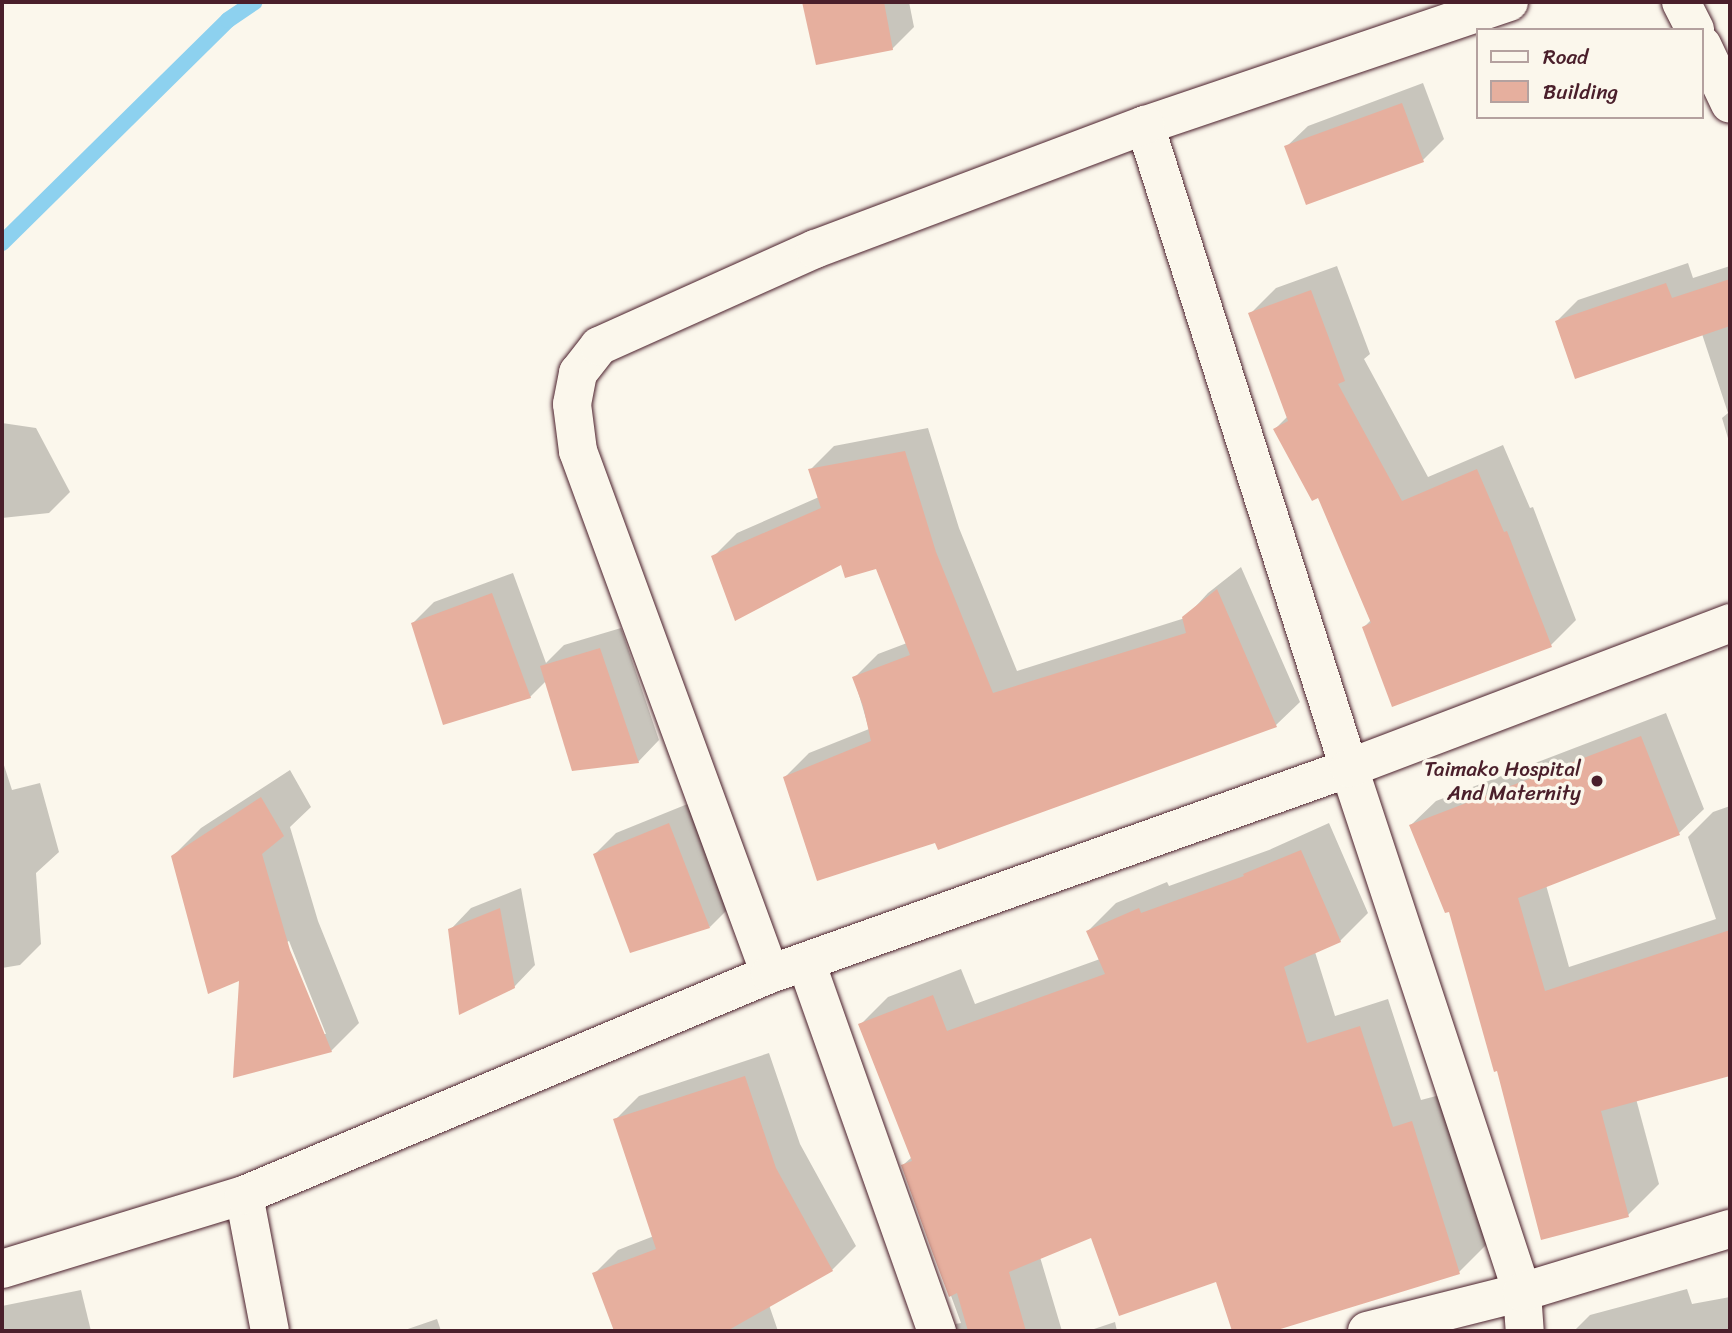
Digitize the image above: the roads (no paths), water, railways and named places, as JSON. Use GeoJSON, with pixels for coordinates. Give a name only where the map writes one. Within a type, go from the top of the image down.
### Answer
{"type":"FeatureCollection","features":[{"type":"Feature","properties":{"kind":"street"},"geometry":{"type":"LineString","coordinates":[[770,974],[578,451],[572,404],[578,373],[599,346],[815,249],[1145,125],[1509,2]]}},
{"type":"Feature","properties":{"kind":"street"},"geometry":{"type":"LineString","coordinates":[[1681,2],[1694,28]]}},
{"type":"Feature","properties":{"kind":"street"},"geometry":{"type":"LineString","coordinates":[[1704,49],[1730,104]]}},
{"type":"Feature","properties":{"kind":"street"},"geometry":{"type":"LineString","coordinates":[[1145,125],[1349,768],[1522,1292],[1525,1331]]}},
{"type":"Feature","properties":{"kind":"street"},"geometry":{"type":"LineString","coordinates":[[2,1269],[244,1195],[770,974],[1349,768],[1730,623]]}},
{"type":"Feature","properties":{"kind":"street"},"geometry":{"type":"LineString","coordinates":[[806,962],[937,1331]]}},
{"type":"Feature","properties":{"kind":"street"},"geometry":{"type":"LineString","coordinates":[[244,1195],[271,1331]]}},
{"type":"Feature","properties":{"kind":"street"},"geometry":{"type":"LineString","coordinates":[[1367,1331],[1522,1292],[1730,1229]]}},
{"type":"Feature","properties":{"kind":"waterway"},"geometry":{"type":"LineString","coordinates":[[2,243],[228,20],[255,2]]}},
{"type":"Feature","properties":{"kind":"place","name":"Taimako Hospital And Maternity"},"geometry":{"type":"Point","coordinates":[1597,781]}}]}
